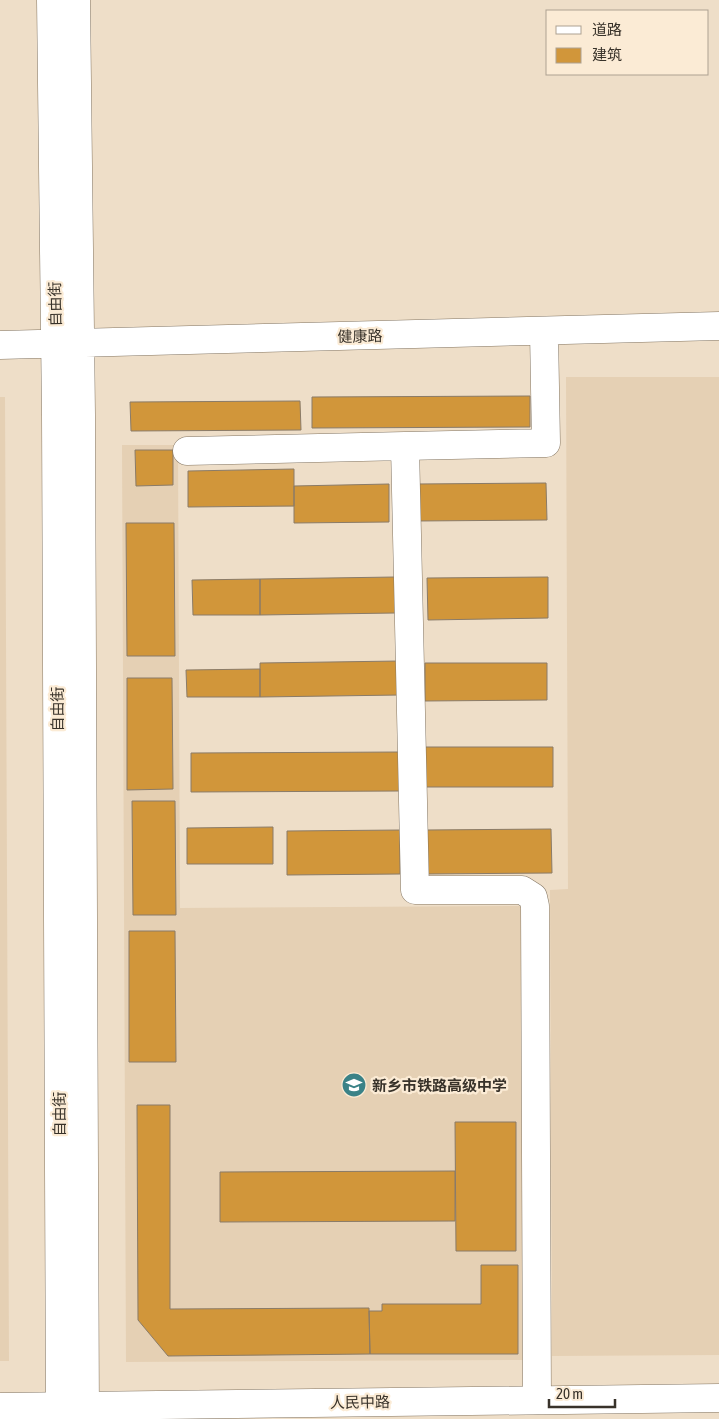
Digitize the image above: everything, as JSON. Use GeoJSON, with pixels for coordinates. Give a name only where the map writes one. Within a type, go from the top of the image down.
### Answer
{"type":"FeatureCollection","features":[{"type":"Feature","properties":{"kind":"street","name":"自由街"},"geometry":{"type":"LineString","coordinates":[[51,0],[68,343]]}},
{"type":"Feature","properties":{"kind":"street","name":"自由街"},"geometry":{"type":"LineString","coordinates":[[73,1413],[68,343],[76,0]]}},
{"type":"Feature","properties":{"kind":"street","name":"健康路"},"geometry":{"type":"LineString","coordinates":[[0,345],[719,326]]}},
{"type":"Feature","properties":{"kind":"street"},"geometry":{"type":"LineString","coordinates":[[187,451],[546,443],[544,332]]}},
{"type":"Feature","properties":{"kind":"street"},"geometry":{"type":"LineString","coordinates":[[405,446],[414,890],[522,890],[533,897],[535,906],[537,1400]]}},
{"type":"Feature","properties":{"kind":"street","name":"人民中路"},"geometry":{"type":"LineString","coordinates":[[0,1407],[73,1413],[537,1400],[719,1398]]}},
{"type":"Feature","properties":{"kind":"shaded area"},"geometry":{"type":"Polygon","coordinates":[[[566,377],[719,377],[719,1355],[552,1356],[550,890],[568,889],[566,377]]]}},
{"type":"Feature","properties":{"kind":"shaded area"},"geometry":{"type":"Polygon","coordinates":[[[0,397],[5,397],[9,1361],[0,1361],[0,397]]]}},
{"type":"Feature","properties":{"kind":"shaded area","name":"新乡市铁路高级中学"},"geometry":{"type":"Polygon","coordinates":[[[122,445],[178,445],[180,908],[526,906],[528,1360],[126,1362],[122,445]]]}},
{"type":"Feature","properties":{"kind":"building"},"geometry":{"type":"Polygon","coordinates":[[[530,396],[530,427],[312,428],[312,397],[530,396]]]}},
{"type":"Feature","properties":{"kind":"building"},"geometry":{"type":"Polygon","coordinates":[[[300,401],[301,430],[131,431],[130,402],[300,401]]]}},
{"type":"Feature","properties":{"kind":"building"},"geometry":{"type":"Polygon","coordinates":[[[135,450],[173,450],[173,485],[136,486],[135,450]]]}},
{"type":"Feature","properties":{"kind":"building"},"geometry":{"type":"Polygon","coordinates":[[[294,469],[294,506],[188,507],[188,471],[294,469]]]}},
{"type":"Feature","properties":{"kind":"building"},"geometry":{"type":"Polygon","coordinates":[[[546,483],[547,520],[417,521],[416,484],[546,483]]]}},
{"type":"Feature","properties":{"kind":"building"},"geometry":{"type":"Polygon","coordinates":[[[389,484],[389,522],[294,523],[294,486],[389,484]]]}},
{"type":"Feature","properties":{"kind":"building"},"geometry":{"type":"Polygon","coordinates":[[[126,523],[174,523],[175,656],[127,656],[126,523]]]}},
{"type":"Feature","properties":{"kind":"building"},"geometry":{"type":"Polygon","coordinates":[[[395,577],[395,613],[260,615],[260,579],[395,577]]]}},
{"type":"Feature","properties":{"kind":"building"},"geometry":{"type":"Polygon","coordinates":[[[548,577],[548,618],[428,620],[427,578],[548,577]]]}},
{"type":"Feature","properties":{"kind":"building"},"geometry":{"type":"Polygon","coordinates":[[[260,579],[260,615],[193,615],[192,580],[260,579]]]}},
{"type":"Feature","properties":{"kind":"building"},"geometry":{"type":"Polygon","coordinates":[[[399,661],[400,695],[260,697],[260,663],[399,661]]]}},
{"type":"Feature","properties":{"kind":"building"},"geometry":{"type":"Polygon","coordinates":[[[425,663],[547,663],[547,700],[425,701],[425,663]]]}},
{"type":"Feature","properties":{"kind":"building"},"geometry":{"type":"Polygon","coordinates":[[[260,669],[260,697],[187,697],[186,670],[260,669]]]}},
{"type":"Feature","properties":{"kind":"building"},"geometry":{"type":"Polygon","coordinates":[[[127,678],[172,678],[173,789],[127,790],[127,678]]]}},
{"type":"Feature","properties":{"kind":"building"},"geometry":{"type":"Polygon","coordinates":[[[424,747],[553,747],[553,787],[424,787],[424,747]]]}},
{"type":"Feature","properties":{"kind":"building"},"geometry":{"type":"Polygon","coordinates":[[[400,752],[400,791],[191,792],[191,753],[400,752]]]}},
{"type":"Feature","properties":{"kind":"building"},"geometry":{"type":"Polygon","coordinates":[[[132,801],[175,801],[176,915],[133,915],[132,801]]]}},
{"type":"Feature","properties":{"kind":"building"},"geometry":{"type":"Polygon","coordinates":[[[273,827],[273,864],[187,864],[187,828],[273,827]]]}},
{"type":"Feature","properties":{"kind":"building"},"geometry":{"type":"Polygon","coordinates":[[[551,829],[552,873],[426,874],[426,830],[551,829]]]}},
{"type":"Feature","properties":{"kind":"building"},"geometry":{"type":"Polygon","coordinates":[[[400,830],[400,874],[287,875],[287,831],[400,830]]]}},
{"type":"Feature","properties":{"kind":"building"},"geometry":{"type":"Polygon","coordinates":[[[129,931],[175,931],[176,1062],[129,1062],[129,931]]]}},
{"type":"Feature","properties":{"kind":"building"},"geometry":{"type":"Polygon","coordinates":[[[137,1105],[170,1105],[170,1309],[369,1308],[370,1354],[168,1356],[138,1320],[137,1105]]]}},
{"type":"Feature","properties":{"kind":"building"},"geometry":{"type":"Polygon","coordinates":[[[455,1122],[516,1122],[516,1251],[456,1251],[455,1122]]]}},
{"type":"Feature","properties":{"kind":"building"},"geometry":{"type":"Polygon","coordinates":[[[455,1171],[455,1221],[220,1222],[220,1172],[455,1171]]]}},
{"type":"Feature","properties":{"kind":"building"},"geometry":{"type":"Polygon","coordinates":[[[481,1265],[518,1265],[518,1354],[370,1354],[369,1311],[382,1311],[382,1304],[481,1304],[481,1265]]]}},
{"type":"Feature","properties":{"kind":"place","name":"新乡市铁路高级中学"},"geometry":{"type":"Point","coordinates":[354,1085]}}]}
